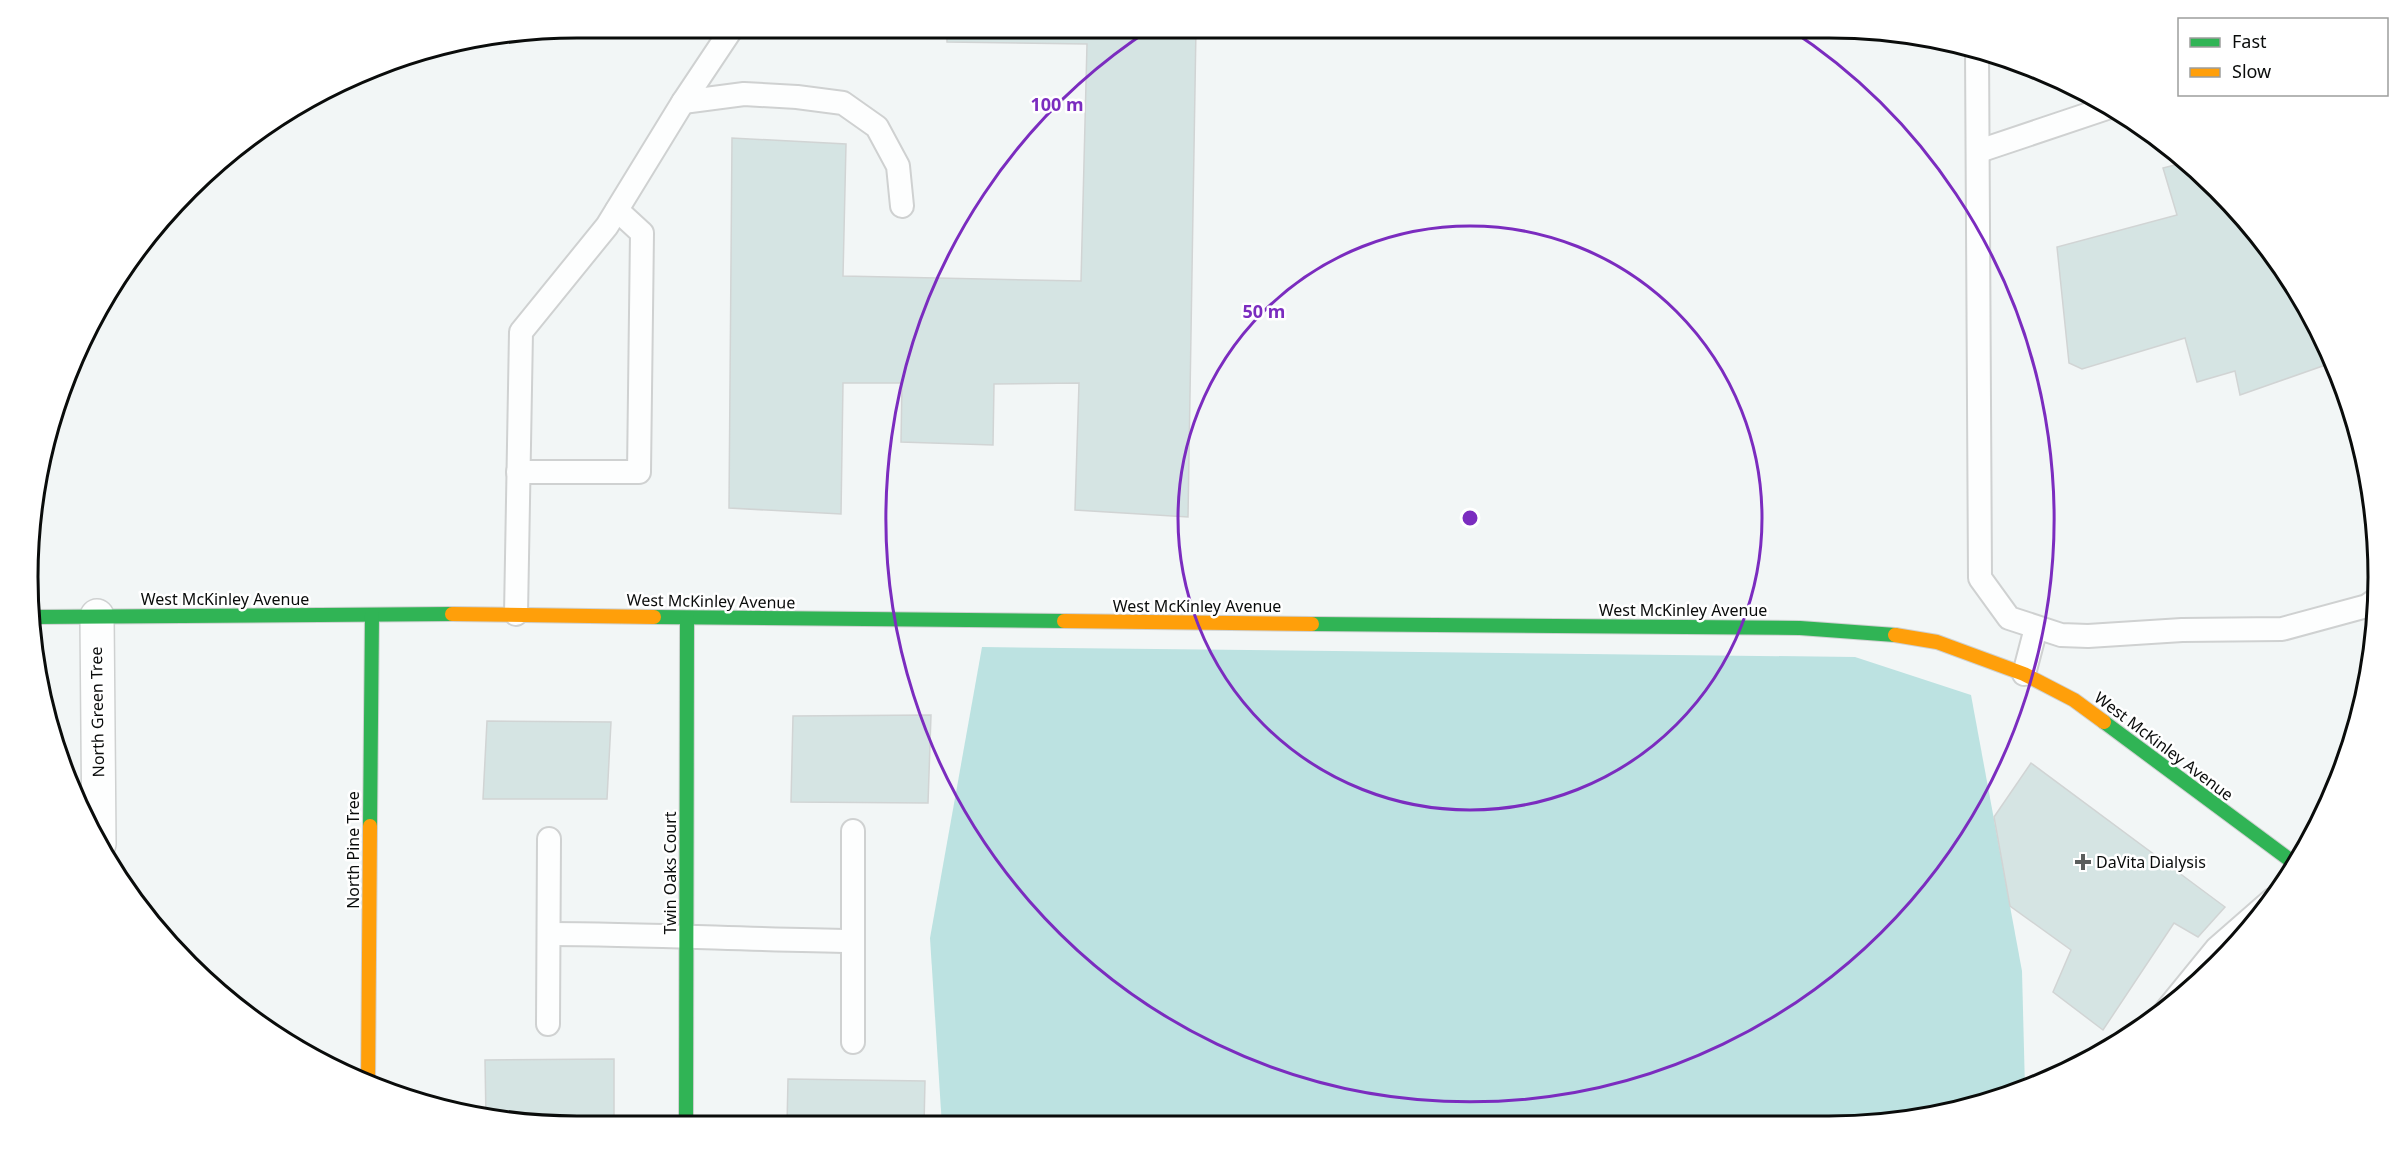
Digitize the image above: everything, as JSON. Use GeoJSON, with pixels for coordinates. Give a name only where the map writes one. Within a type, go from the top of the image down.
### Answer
{"type":"FeatureCollection","features":[{"type":"Feature","properties":{"kind":"street","name":"West McKinley Avenue"},"geometry":{"type":"LineString","coordinates":[[39,617],[516,614],[687,618],[1800,628],[1889,634],[1937,642],[2024,674],[2074,700],[2289,859]]}},
{"type":"Feature","properties":{"kind":"street","name":"North Pine Tree"},"geometry":{"type":"LineString","coordinates":[[368,1074],[372,615]]}},
{"type":"Feature","properties":{"kind":"street","name":"North Green Tree"},"geometry":{"type":"LineString","coordinates":[[97,616],[99,827]]}},
{"type":"Feature","properties":{"kind":"street","name":"Twin Oaks Court"},"geometry":{"type":"LineString","coordinates":[[686,1116],[687,618]]}},
{"type":"Feature","properties":{"kind":"lane"},"geometry":{"type":"LineString","coordinates":[[516,614],[521,332],[608,225],[683,102],[726,38]]}},
{"type":"Feature","properties":{"kind":"lane"},"geometry":{"type":"LineString","coordinates":[[1977,58],[1980,578],[2009,618],[2061,635],[2282,629],[2367,606]]}},
{"type":"Feature","properties":{"kind":"lane"},"geometry":{"type":"LineString","coordinates":[[683,102],[744,94],[843,103],[878,126],[898,166],[902,206]]}},
{"type":"Feature","properties":{"kind":"lane"},"geometry":{"type":"LineString","coordinates":[[1979,151],[2100,110]]}},
{"type":"Feature","properties":{"kind":"lane"},"geometry":{"type":"LineString","coordinates":[[518,472],[639,472],[642,233],[617,210]]}},
{"type":"Feature","properties":{"kind":"lane"},"geometry":{"type":"LineString","coordinates":[[2024,674],[2036,628]]}},
{"type":"Feature","properties":{"kind":"lane"},"geometry":{"type":"LineString","coordinates":[[853,831],[853,1042]]}},
{"type":"Feature","properties":{"kind":"lane"},"geometry":{"type":"LineString","coordinates":[[548,1024],[549,839]]}},
{"type":"Feature","properties":{"kind":"lane"},"geometry":{"type":"LineString","coordinates":[[2204,964],[2217,948],[2237,931]]}},
{"type":"Feature","properties":{"kind":"lane"},"geometry":{"type":"LineString","coordinates":[[549,934],[647,934],[687,938],[853,941]]}},
{"type":"Feature","properties":{"kind":"shaded area"},"geometry":{"type":"Polygon","coordinates":[[[982,647],[1855,657],[1971,695],[2022,971],[2025,1079],[1969,1098],[1934,1106],[1864,1115],[941,1116],[930,938],[982,647]]]}},
{"type":"Feature","properties":{"kind":"building"},"geometry":{"type":"Polygon","coordinates":[[[947,38],[1196,38],[1188,517],[1075,510],[1079,383],[994,384],[993,445],[901,442],[902,383],[843,383],[841,514],[729,508],[732,138],[846,144],[843,276],[1081,281],[1087,44],[947,42],[947,38]]]}},
{"type":"Feature","properties":{"kind":"building"},"geometry":{"type":"Polygon","coordinates":[[[2177,164],[2235,221],[2278,277],[2313,338],[2325,365],[2240,395],[2235,371],[2197,382],[2185,338],[2082,369],[2069,363],[2057,247],[2177,215],[2163,168],[2177,164]]]}},
{"type":"Feature","properties":{"kind":"building"},"geometry":{"type":"Polygon","coordinates":[[[931,715],[928,803],[791,802],[793,716],[931,715]]]}},
{"type":"Feature","properties":{"kind":"building"},"geometry":{"type":"Polygon","coordinates":[[[487,721],[611,722],[607,799],[483,799],[487,721]]]}},
{"type":"Feature","properties":{"kind":"building","name":"DaVita Dialysis"},"geometry":{"type":"Polygon","coordinates":[[[2031,763],[2225,907],[2198,937],[2174,923],[2103,1030],[2053,992],[2071,950],[2010,906],[1994,817],[2031,763]]]}},
{"type":"Feature","properties":{"kind":"building"},"geometry":{"type":"Polygon","coordinates":[[[614,1059],[614,1116],[542,1115],[486,1108],[485,1060],[614,1059]]]}},
{"type":"Feature","properties":{"kind":"building"},"geometry":{"type":"Polygon","coordinates":[[[788,1079],[925,1081],[924,1116],[787,1116],[788,1079]]]}},
{"type":"Feature","properties":{"kind":"traffic: fast"},"geometry":{"type":"LineString","coordinates":[[39,617],[452,614]]}},
{"type":"Feature","properties":{"kind":"traffic: fast"},"geometry":{"type":"LineString","coordinates":[[370,826],[372,615]]}},
{"type":"Feature","properties":{"kind":"traffic: fast"},"geometry":{"type":"LineString","coordinates":[[654,617],[1064,621]]}},
{"type":"Feature","properties":{"kind":"traffic: fast"},"geometry":{"type":"LineString","coordinates":[[686,1116],[687,618]]}},
{"type":"Feature","properties":{"kind":"traffic: fast"},"geometry":{"type":"LineString","coordinates":[[1312,624],[1800,628],[1895,635]]}},
{"type":"Feature","properties":{"kind":"traffic: fast"},"geometry":{"type":"LineString","coordinates":[[2104,722],[2289,859]]}},
{"type":"Feature","properties":{"kind":"traffic: slow"},"geometry":{"type":"LineString","coordinates":[[452,614],[654,617]]}},
{"type":"Feature","properties":{"kind":"traffic: slow"},"geometry":{"type":"LineString","coordinates":[[1064,621],[1312,624]]}},
{"type":"Feature","properties":{"kind":"traffic: slow"},"geometry":{"type":"LineString","coordinates":[[1895,635],[1937,642],[2024,674],[2074,700],[2104,722]]}},
{"type":"Feature","properties":{"kind":"traffic: slow"},"geometry":{"type":"LineString","coordinates":[[368,1074],[370,826]]}},
{"type":"Feature","properties":{"kind":"place","name":"DaVita Dialysis"},"geometry":{"type":"Point","coordinates":[2083,862]}}]}
